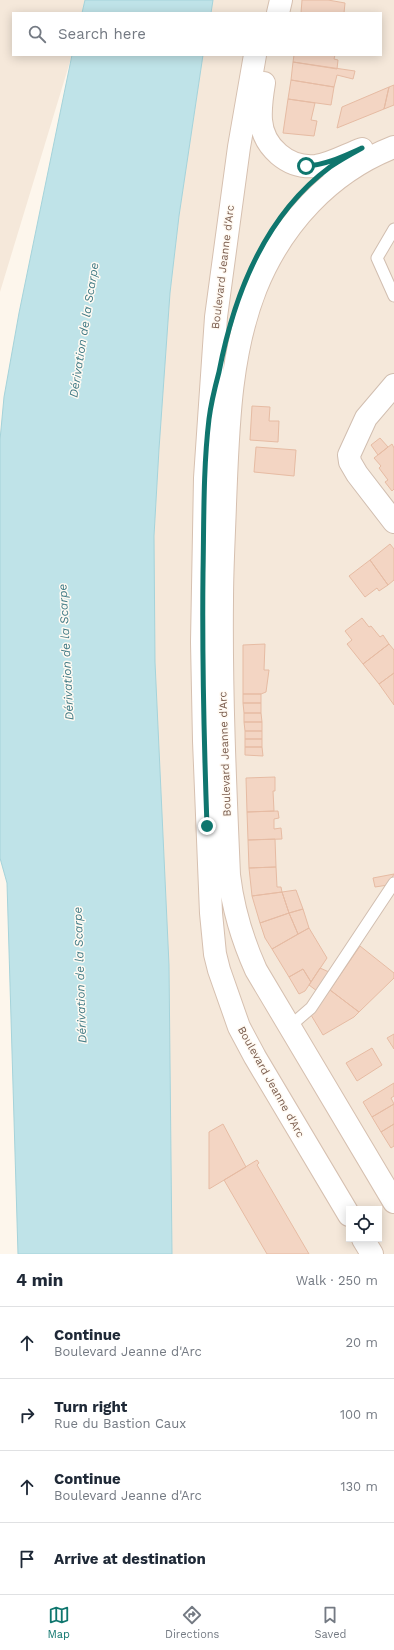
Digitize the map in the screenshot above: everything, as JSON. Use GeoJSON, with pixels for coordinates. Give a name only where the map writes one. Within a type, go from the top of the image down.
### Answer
{"type":"FeatureCollection","features":[{"type":"Feature","properties":{"kind":"main road"},"geometry":{"type":"LineString","coordinates":[[263,12],[266,0]]}},
{"type":"Feature","properties":{"kind":"main road"},"geometry":{"type":"LineString","coordinates":[[278,12],[281,0]]}},
{"type":"Feature","properties":{"kind":"main road","name":"Boulevard Jeanne d'Arc"},"geometry":{"type":"LineString","coordinates":[[255,56],[239,147],[216,317],[204,502],[202,642],[210,913],[215,954],[224,987],[247,1042],[346,1211]]}},
{"type":"Feature","properties":{"kind":"main road"},"geometry":{"type":"LineString","coordinates":[[270,56],[261,107],[261,120],[266,139],[276,152],[289,161],[306,166],[316,166],[394,136]]}},
{"type":"Feature","properties":{"kind":"main road","name":"Boulevard Jeanne d'Arc"},"geometry":{"type":"LineString","coordinates":[[394,147],[374,155],[347,171],[317,196],[292,224],[273,253],[256,288],[242,332],[236,360],[230,411],[227,449],[222,601],[223,730],[229,875],[235,911],[248,953],[256,970],[394,1202]]}},
{"type":"Feature","properties":{"kind":"main road"},"geometry":{"type":"LineString","coordinates":[[209,418],[230,320],[244,281],[261,246],[277,221],[310,184],[332,166],[362,148]]}},
{"type":"Feature","properties":{"kind":"main road"},"geometry":{"type":"LineString","coordinates":[[394,385],[366,418],[349,455],[350,462],[357,474],[394,522]]}},
{"type":"Feature","properties":{"kind":"main road"},"geometry":{"type":"LineString","coordinates":[[365,1242],[372,1254]]}},
{"type":"Feature","properties":{"kind":"lane"},"geometry":{"type":"LineString","coordinates":[[394,229],[378,258],[394,296]]}},
{"type":"Feature","properties":{"kind":"lane"},"geometry":{"type":"LineString","coordinates":[[289,1027],[311,1008],[394,883]]}},
{"type":"Feature","properties":{"kind":"shaded area"},"geometry":{"type":"Polygon","coordinates":[[[0,0],[85,0],[82,12],[12,12],[12,56],[72,56],[0,292],[0,0]]]}},
{"type":"Feature","properties":{"kind":"shaded area"},"geometry":{"type":"Polygon","coordinates":[[[213,0],[394,0],[394,1254],[172,1254],[155,662],[154,537],[170,293],[179,216],[203,56],[382,56],[382,12],[211,12],[213,0]]]}},
{"type":"Feature","properties":{"kind":"water"},"geometry":{"type":"Polygon","coordinates":[[[85,0],[213,0],[211,12],[82,12],[85,0]]]}},
{"type":"Feature","properties":{"kind":"water","name":"Dérivation de la Scarpe"},"geometry":{"type":"Polygon","coordinates":[[[72,56],[203,56],[179,216],[170,293],[154,536],[155,662],[169,965],[172,1254],[18,1254],[7,883],[0,858],[0,440],[4,397],[19,313],[72,56]]]}},
{"type":"Feature","properties":{"kind":"building"},"geometry":{"type":"Polygon","coordinates":[[[302,0],[328,0],[345,3],[344,12],[301,12],[302,0]]]}},
{"type":"Feature","properties":{"kind":"building"},"geometry":{"type":"Polygon","coordinates":[[[294,56],[335,56],[334,59],[338,60],[337,69],[293,62],[294,56]]]}},
{"type":"Feature","properties":{"kind":"building"},"geometry":{"type":"Polygon","coordinates":[[[293,62],[355,71],[353,79],[337,75],[334,87],[291,80],[293,62]]]}},
{"type":"Feature","properties":{"kind":"building"},"geometry":{"type":"Polygon","coordinates":[[[291,80],[334,87],[331,105],[288,99],[291,80]]]}},
{"type":"Feature","properties":{"kind":"building"},"geometry":{"type":"Polygon","coordinates":[[[394,85],[394,105],[384,109],[389,87],[394,85]]]}},
{"type":"Feature","properties":{"kind":"building"},"geometry":{"type":"Polygon","coordinates":[[[389,87],[384,109],[337,128],[342,107],[389,87]]]}},
{"type":"Feature","properties":{"kind":"building"},"geometry":{"type":"Polygon","coordinates":[[[288,99],[315,103],[311,120],[317,121],[314,136],[283,133],[288,99]]]}},
{"type":"Feature","properties":{"kind":"building"},"geometry":{"type":"Polygon","coordinates":[[[252,406],[270,407],[269,421],[279,421],[278,442],[250,440],[252,406]]]}},
{"type":"Feature","properties":{"kind":"building"},"geometry":{"type":"Polygon","coordinates":[[[380,438],[388,447],[378,455],[371,445],[380,438]]]}},
{"type":"Feature","properties":{"kind":"building"},"geometry":{"type":"Polygon","coordinates":[[[392,444],[394,448],[394,489],[392,491],[385,482],[388,480],[379,468],[381,466],[374,458],[392,444]]]}},
{"type":"Feature","properties":{"kind":"building"},"geometry":{"type":"Polygon","coordinates":[[[256,447],[296,450],[294,476],[254,472],[256,447]]]}},
{"type":"Feature","properties":{"kind":"building"},"geometry":{"type":"Polygon","coordinates":[[[390,544],[394,549],[394,580],[388,585],[370,560],[390,544]]]}},
{"type":"Feature","properties":{"kind":"building"},"geometry":{"type":"Polygon","coordinates":[[[370,560],[388,585],[379,591],[377,588],[365,597],[349,576],[370,560]]]}},
{"type":"Feature","properties":{"kind":"building"},"geometry":{"type":"Polygon","coordinates":[[[362,618],[380,637],[383,635],[389,644],[363,664],[347,644],[352,640],[345,631],[362,618]]]}},
{"type":"Feature","properties":{"kind":"building"},"geometry":{"type":"Polygon","coordinates":[[[265,644],[264,670],[269,670],[266,692],[261,694],[243,694],[243,645],[265,644]]]}},
{"type":"Feature","properties":{"kind":"building"},"geometry":{"type":"Polygon","coordinates":[[[389,644],[394,650],[394,673],[379,684],[363,664],[389,644]]]}},
{"type":"Feature","properties":{"kind":"building"},"geometry":{"type":"Polygon","coordinates":[[[394,673],[394,705],[379,684],[394,673]]]}},
{"type":"Feature","properties":{"kind":"building"},"geometry":{"type":"Polygon","coordinates":[[[243,694],[261,694],[261,703],[243,703],[243,694]]]}},
{"type":"Feature","properties":{"kind":"building"},"geometry":{"type":"Polygon","coordinates":[[[243,703],[261,703],[261,713],[244,713],[243,703]]]}},
{"type":"Feature","properties":{"kind":"building"},"geometry":{"type":"Polygon","coordinates":[[[244,713],[261,713],[262,722],[244,722],[244,713]]]}},
{"type":"Feature","properties":{"kind":"building"},"geometry":{"type":"Polygon","coordinates":[[[244,722],[262,722],[262,731],[245,731],[244,722]]]}},
{"type":"Feature","properties":{"kind":"building"},"geometry":{"type":"Polygon","coordinates":[[[245,731],[262,731],[262,739],[245,739],[245,731]]]}},
{"type":"Feature","properties":{"kind":"building"},"geometry":{"type":"Polygon","coordinates":[[[245,739],[262,739],[262,747],[245,747],[245,739]]]}},
{"type":"Feature","properties":{"kind":"building"},"geometry":{"type":"Polygon","coordinates":[[[245,747],[262,747],[263,756],[245,755],[245,747]]]}},
{"type":"Feature","properties":{"kind":"building"},"geometry":{"type":"Polygon","coordinates":[[[275,777],[275,791],[273,791],[274,811],[247,812],[246,778],[275,777]]]}},
{"type":"Feature","properties":{"kind":"building"},"geometry":{"type":"Polygon","coordinates":[[[278,811],[279,818],[274,819],[274,829],[281,828],[282,839],[248,840],[247,812],[278,811]]]}},
{"type":"Feature","properties":{"kind":"building"},"geometry":{"type":"Polygon","coordinates":[[[275,839],[276,867],[249,868],[248,840],[275,839]]]}},
{"type":"Feature","properties":{"kind":"building"},"geometry":{"type":"Polygon","coordinates":[[[276,867],[277,887],[281,887],[282,892],[252,896],[249,868],[276,867]]]}},
{"type":"Feature","properties":{"kind":"building"},"geometry":{"type":"Polygon","coordinates":[[[394,874],[388,885],[375,887],[373,878],[394,874]]]}},
{"type":"Feature","properties":{"kind":"building"},"geometry":{"type":"Polygon","coordinates":[[[296,890],[303,909],[289,913],[282,892],[296,890]]]}},
{"type":"Feature","properties":{"kind":"building"},"geometry":{"type":"Polygon","coordinates":[[[282,892],[289,913],[260,923],[252,896],[282,892]]]}},
{"type":"Feature","properties":{"kind":"building"},"geometry":{"type":"Polygon","coordinates":[[[303,909],[309,928],[298,934],[289,913],[303,909]]]}},
{"type":"Feature","properties":{"kind":"building"},"geometry":{"type":"Polygon","coordinates":[[[289,913],[298,934],[272,949],[265,938],[260,923],[289,913]]]}},
{"type":"Feature","properties":{"kind":"building"},"geometry":{"type":"Polygon","coordinates":[[[309,928],[327,958],[311,982],[303,969],[289,977],[272,949],[309,928]]]}},
{"type":"Feature","properties":{"kind":"building"},"geometry":{"type":"Polygon","coordinates":[[[360,946],[394,973],[394,978],[359,1012],[330,990],[360,946]]]}},
{"type":"Feature","properties":{"kind":"building"},"geometry":{"type":"Polygon","coordinates":[[[320,968],[329,972],[317,991],[309,985],[320,968]]]}},
{"type":"Feature","properties":{"kind":"building"},"geometry":{"type":"Polygon","coordinates":[[[303,969],[311,982],[305,991],[299,994],[289,977],[303,969]]]}},
{"type":"Feature","properties":{"kind":"building"},"geometry":{"type":"Polygon","coordinates":[[[330,990],[359,1012],[354,1017],[323,1035],[311,1015],[330,990]]]}},
{"type":"Feature","properties":{"kind":"building"},"geometry":{"type":"Polygon","coordinates":[[[394,1034],[394,1049],[387,1038],[394,1034]]]}},
{"type":"Feature","properties":{"kind":"building"},"geometry":{"type":"Polygon","coordinates":[[[372,1048],[382,1065],[357,1081],[346,1063],[372,1048]]]}},
{"type":"Feature","properties":{"kind":"building"},"geometry":{"type":"Polygon","coordinates":[[[394,1083],[394,1096],[391,1098],[394,1104],[372,1117],[363,1102],[394,1083]]]}},
{"type":"Feature","properties":{"kind":"building"},"geometry":{"type":"Polygon","coordinates":[[[394,1104],[394,1124],[381,1132],[372,1117],[394,1104]]]}},
{"type":"Feature","properties":{"kind":"building"},"geometry":{"type":"Polygon","coordinates":[[[223,1124],[246,1167],[209,1189],[209,1132],[223,1124]]]}},
{"type":"Feature","properties":{"kind":"building"},"geometry":{"type":"Polygon","coordinates":[[[394,1124],[394,1146],[391,1148],[381,1132],[394,1124]]]}},
{"type":"Feature","properties":{"kind":"building"},"geometry":{"type":"Polygon","coordinates":[[[257,1160],[259,1163],[257,1165],[309,1254],[267,1254],[224,1180],[257,1160]]]}},
{"type":"Feature","properties":{"kind":"route"},"geometry":{"type":"LineString","coordinates":[[207,826],[202,642],[205,478],[209,418],[226,335],[244,281],[261,246],[277,221],[310,184],[322,173],[362,148],[316,166],[306,166]]}}]}
